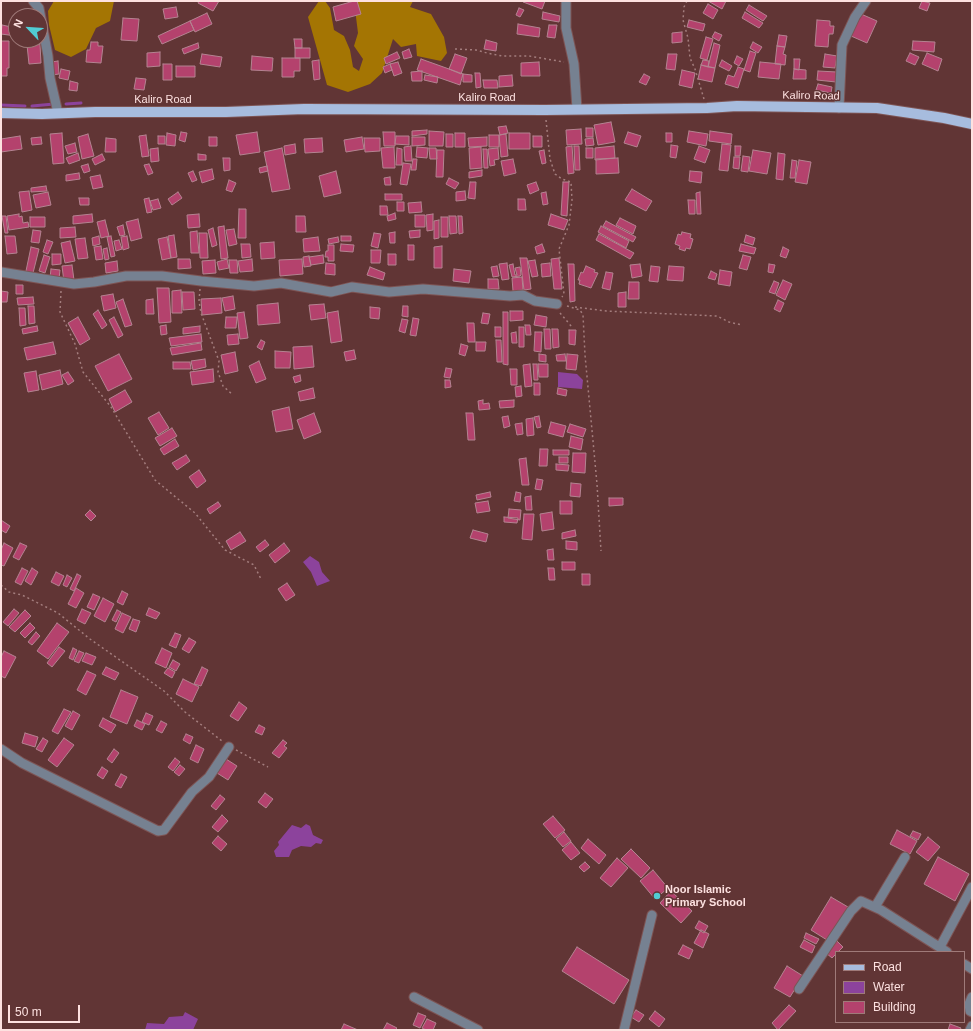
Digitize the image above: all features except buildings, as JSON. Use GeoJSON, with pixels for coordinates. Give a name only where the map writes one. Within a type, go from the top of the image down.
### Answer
{"type":"FeatureCollection","features":[{"type":"Feature","properties":{"kind":"main road","name":"Kaliro Road"},"geometry":{"type":"LineString","coordinates":[[1,113],[226,112],[304,109],[545,110],[707,108],[736,106],[877,108],[944,118],[972,124]]}},
{"type":"Feature","properties":{"kind":"street"},"geometry":{"type":"LineString","coordinates":[[33,1],[39,8],[48,56],[50,78],[58,113]]}},
{"type":"Feature","properties":{"kind":"street"},"geometry":{"type":"LineString","coordinates":[[566,1],[566,28],[574,64],[577,109]]}},
{"type":"Feature","properties":{"kind":"street"},"geometry":{"type":"LineString","coordinates":[[839,108],[842,45],[855,17],[866,1]]}},
{"type":"Feature","properties":{"kind":"street"},"geometry":{"type":"LineString","coordinates":[[1,272],[74,284],[126,276],[162,276],[201,282],[254,286],[281,283],[331,292],[352,287],[389,292],[424,289],[510,296],[523,295],[534,301],[557,304]]}},
{"type":"Feature","properties":{"kind":"street"},"geometry":{"type":"LineString","coordinates":[[1,749],[22,763],[158,831],[164,830],[192,792],[209,778],[229,746]]}},
{"type":"Feature","properties":{"kind":"street"},"geometry":{"type":"LineString","coordinates":[[875,907],[906,857]]}},
{"type":"Feature","properties":{"kind":"street"},"geometry":{"type":"LineString","coordinates":[[799,989],[851,911],[861,901],[875,907],[943,950],[972,886]]}},
{"type":"Feature","properties":{"kind":"street"},"geometry":{"type":"LineString","coordinates":[[624,1030],[652,915]]}},
{"type":"Feature","properties":{"kind":"street"},"geometry":{"type":"LineString","coordinates":[[414,997],[478,1030]]}},
{"type":"Feature","properties":{"kind":"street"},"geometry":{"type":"LineString","coordinates":[[972,997],[969,1004],[970,1011],[972,1012]]}},
{"type":"Feature","properties":{"kind":"street"},"geometry":{"type":"LineString","coordinates":[[970,1030],[972,1026]]}},
{"type":"Feature","properties":{"kind":"path"},"geometry":{"type":"LineString","coordinates":[[687,1],[684,7],[683,20],[688,38],[690,58],[707,108]]}},
{"type":"Feature","properties":{"kind":"path"},"geometry":{"type":"LineString","coordinates":[[455,50],[476,50],[502,56],[529,56],[574,64]]}},
{"type":"Feature","properties":{"kind":"path"},"geometry":{"type":"LineString","coordinates":[[545,110],[550,159],[555,174],[562,179],[571,182],[572,200],[569,225],[559,249],[564,294],[557,304]]}},
{"type":"Feature","properties":{"kind":"path"},"geometry":{"type":"LineString","coordinates":[[61,282],[60,312],[75,344],[83,372],[110,407],[156,480],[195,514],[225,550],[254,565],[261,579]]}},
{"type":"Feature","properties":{"kind":"path"},"geometry":{"type":"LineString","coordinates":[[201,282],[199,300],[201,313],[219,361],[218,372],[223,386],[233,395]]}},
{"type":"Feature","properties":{"kind":"path"},"geometry":{"type":"LineString","coordinates":[[557,304],[606,311],[717,316],[729,322],[742,325]]}},
{"type":"Feature","properties":{"kind":"path"},"geometry":{"type":"LineString","coordinates":[[557,304],[560,314],[572,327]]}},
{"type":"Feature","properties":{"kind":"path"},"geometry":{"type":"LineString","coordinates":[[573,307],[580,310],[583,315],[601,551]]}},
{"type":"Feature","properties":{"kind":"path"},"geometry":{"type":"LineString","coordinates":[[1,585],[9,592],[22,595],[58,613],[90,639],[164,691],[185,712],[229,746],[268,767]]}},
{"type":"Feature","properties":{"kind":"shaded area"},"geometry":{"type":"Polygon","coordinates":[[[54,1],[114,1],[110,21],[96,28],[86,49],[71,57],[55,50],[49,25],[48,11],[54,1]]]}},
{"type":"Feature","properties":{"kind":"shaded area"},"geometry":{"type":"Polygon","coordinates":[[[319,1],[325,1],[330,8],[334,30],[344,36],[350,50],[353,67],[359,71],[363,59],[354,46],[358,33],[354,1],[413,1],[410,7],[431,14],[444,37],[447,53],[441,61],[417,56],[416,44],[401,47],[393,39],[382,73],[370,84],[348,92],[327,85],[308,17],[319,1]]]}},
{"type":"Feature","properties":{"kind":"water"},"geometry":{"type":"Polygon","coordinates":[[[558,372],[577,374],[583,380],[582,389],[558,387],[558,372]]]}},
{"type":"Feature","properties":{"kind":"water"},"geometry":{"type":"Polygon","coordinates":[[[310,556],[319,562],[322,572],[330,581],[317,586],[311,572],[303,562],[310,556]]]}},
{"type":"Feature","properties":{"kind":"water"},"geometry":{"type":"Polygon","coordinates":[[[306,824],[310,826],[313,835],[323,840],[321,844],[316,843],[311,847],[301,846],[292,850],[289,857],[276,857],[274,851],[279,845],[278,842],[292,825],[301,828],[306,824]]]}},
{"type":"Feature","properties":{"kind":"water"},"geometry":{"type":"Polygon","coordinates":[[[185,1012],[198,1019],[193,1030],[145,1030],[147,1023],[164,1024],[169,1017],[183,1016],[185,1012]]]}},
{"type":"Feature","properties":{"kind":"waterway"},"geometry":{"type":"LineString","coordinates":[[66,104],[81,103]]}},
{"type":"Feature","properties":{"kind":"waterway"},"geometry":{"type":"LineString","coordinates":[[32,106],[54,104]]}},
{"type":"Feature","properties":{"kind":"waterway"},"geometry":{"type":"LineString","coordinates":[[1,105],[25,106]]}},
{"type":"Feature","properties":{"kind":"place","name":"Noor Islamic Primary School"},"geometry":{"type":"Point","coordinates":[657,896]}}]}
